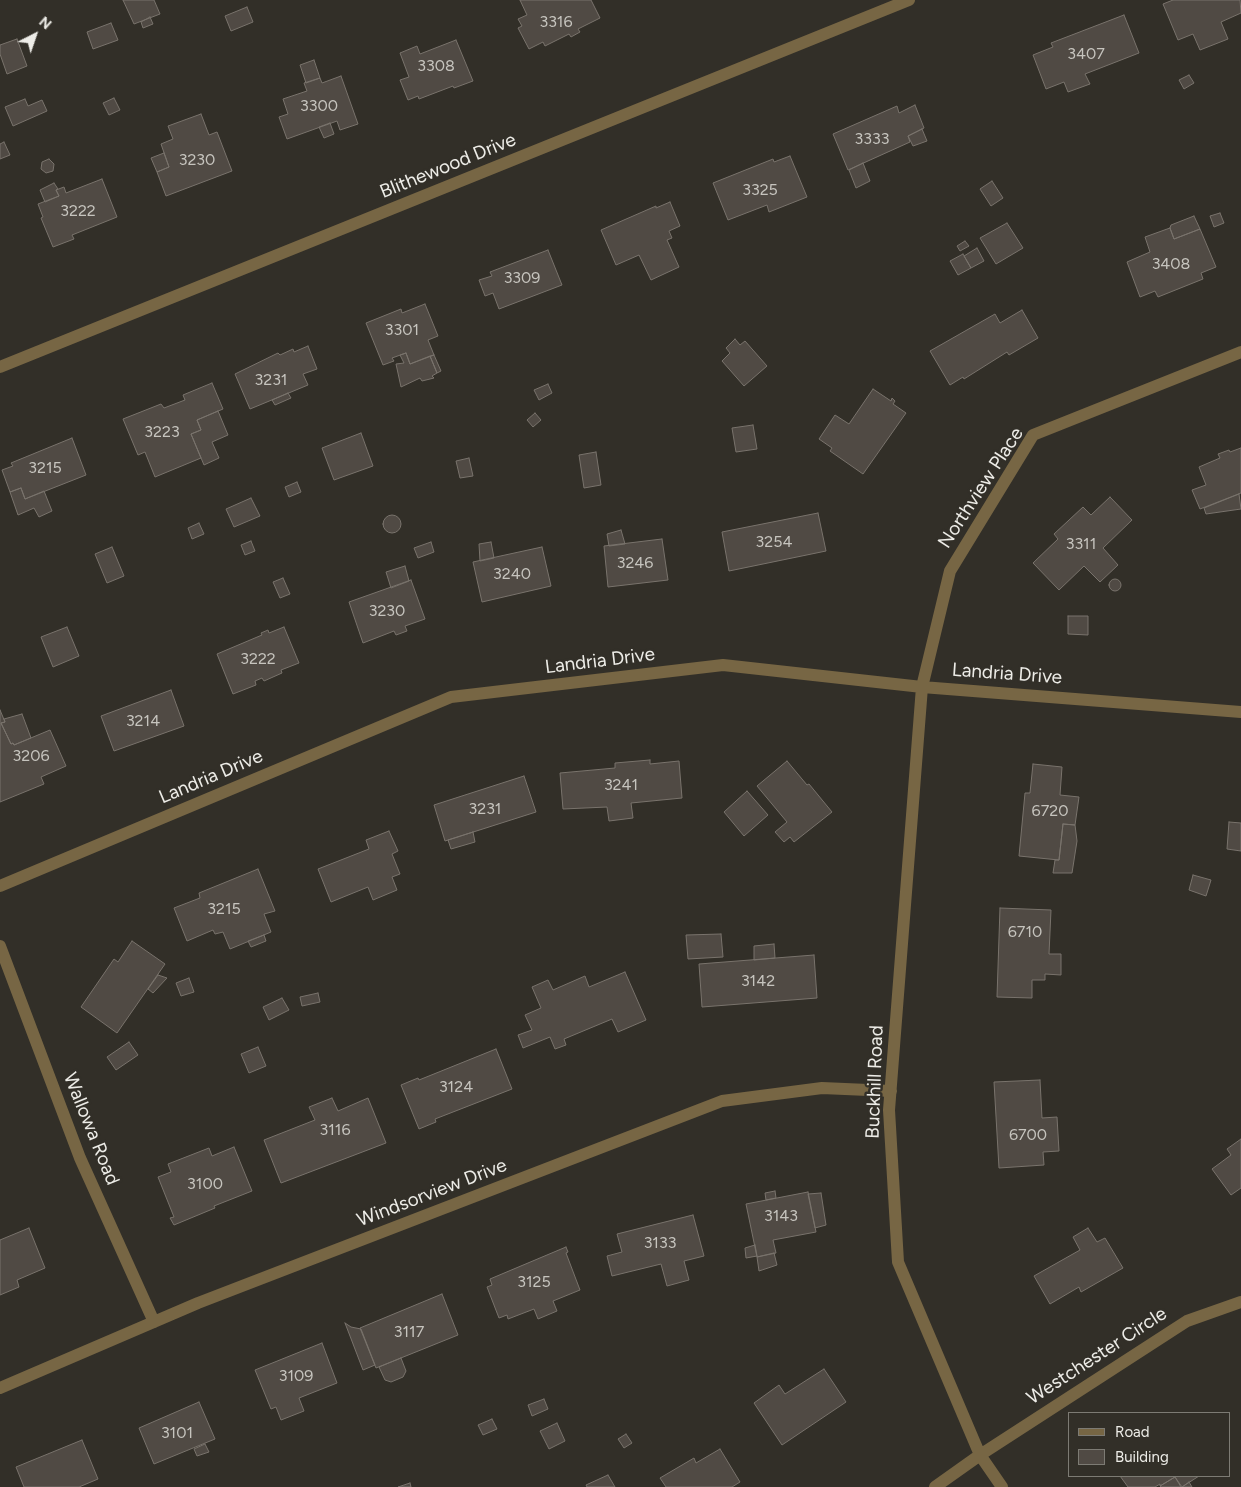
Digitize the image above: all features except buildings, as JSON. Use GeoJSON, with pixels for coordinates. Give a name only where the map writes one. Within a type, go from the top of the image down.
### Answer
{"type":"FeatureCollection","features":[{"type":"Feature","properties":{"kind":"street","name":"Blithewood Drive"},"geometry":{"type":"LineString","coordinates":[[0,367],[909,0]]}},
{"type":"Feature","properties":{"kind":"street","name":"Northview Place"},"geometry":{"type":"LineString","coordinates":[[922,687],[950,571],[1033,436],[1241,352]]}},
{"type":"Feature","properties":{"kind":"street","name":"Landria Drive"},"geometry":{"type":"LineString","coordinates":[[0,886],[451,697],[723,665],[922,687],[1241,712]]}},
{"type":"Feature","properties":{"kind":"street","name":"Buckhill Road"},"geometry":{"type":"LineString","coordinates":[[922,687],[889,1110],[898,1262],[980,1454],[1002,1487]]}},
{"type":"Feature","properties":{"kind":"street","name":"Wallowa Road"},"geometry":{"type":"LineString","coordinates":[[0,946],[80,1158],[154,1322]]}},
{"type":"Feature","properties":{"kind":"street","name":"Windsorview Drive"},"geometry":{"type":"LineString","coordinates":[[0,1388],[198,1303],[722,1101],[822,1088],[891,1091]]}},
{"type":"Feature","properties":{"kind":"street","name":"Westchester Circle"},"geometry":{"type":"LineString","coordinates":[[934,1487],[980,1454],[1187,1321],[1241,1302]]}}]}
